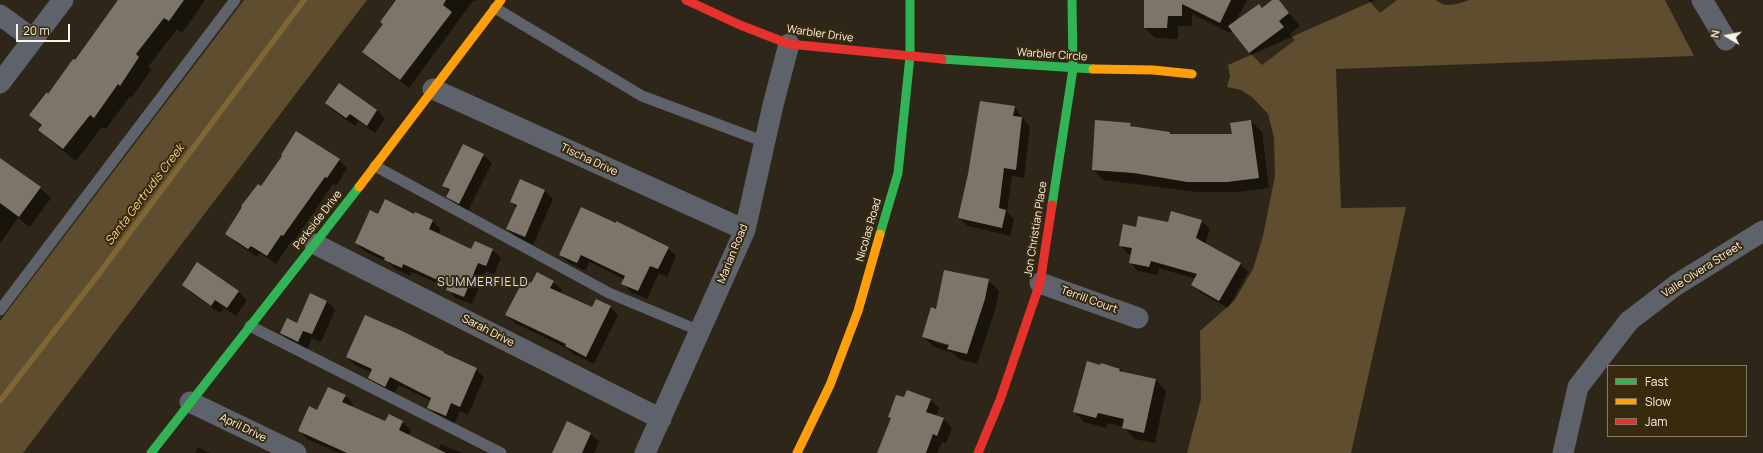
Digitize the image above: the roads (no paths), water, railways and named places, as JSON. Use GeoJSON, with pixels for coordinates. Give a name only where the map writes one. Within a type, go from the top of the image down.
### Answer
{"type":"FeatureCollection","features":[{"type":"Feature","properties":{"kind":"street"},"geometry":{"type":"LineString","coordinates":[[0,83],[63,0]]}},
{"type":"Feature","properties":{"kind":"street","name":"Warbler Drive"},"geometry":{"type":"LineString","coordinates":[[686,0],[740,25],[789,44],[910,56]]}},
{"type":"Feature","properties":{"kind":"street","name":"Nicolas Road"},"geometry":{"type":"LineString","coordinates":[[796,453],[830,385],[858,311],[898,174],[910,56],[910,0]]}},
{"type":"Feature","properties":{"kind":"street","name":"Jon Christian Place"},"geometry":{"type":"LineString","coordinates":[[978,453],[1000,400],[1040,283],[1073,69],[1072,0]]}},
{"type":"Feature","properties":{"kind":"street"},"geometry":{"type":"LineString","coordinates":[[1702,0],[1726,40]]}},
{"type":"Feature","properties":{"kind":"street","name":"Parkside Drive"},"geometry":{"type":"LineString","coordinates":[[151,453],[315,244],[498,4]]}},
{"type":"Feature","properties":{"kind":"street"},"geometry":{"type":"LineString","coordinates":[[0,15],[33,39]]}},
{"type":"Feature","properties":{"kind":"street","name":"Marian Road"},"geometry":{"type":"LineString","coordinates":[[645,453],[744,230],[773,105],[789,44]]}},
{"type":"Feature","properties":{"kind":"street","name":"Warbler Circle"},"geometry":{"type":"LineString","coordinates":[[910,56],[1073,69],[1153,70],[1192,74]]}},
{"type":"Feature","properties":{"kind":"street","name":"Tischa Drive"},"geometry":{"type":"LineString","coordinates":[[433,89],[744,230]]}},
{"type":"Feature","properties":{"kind":"street","name":"Valle Olvera Street"},"geometry":{"type":"LineString","coordinates":[[1563,453],[1578,387],[1629,321],[1676,285],[1763,231]]}},
{"type":"Feature","properties":{"kind":"street","name":"Sarah Drive"},"geometry":{"type":"LineString","coordinates":[[315,244],[661,419]]}},
{"type":"Feature","properties":{"kind":"street","name":"Terrill Court"},"geometry":{"type":"LineString","coordinates":[[1040,283],[1138,318]]}},
{"type":"Feature","properties":{"kind":"street","name":"April Drive"},"geometry":{"type":"LineString","coordinates":[[190,402],[296,453]]}},
{"type":"Feature","properties":{"kind":"lane"},"geometry":{"type":"LineString","coordinates":[[0,310],[235,0]]}},
{"type":"Feature","properties":{"kind":"lane"},"geometry":{"type":"LineString","coordinates":[[498,4],[642,96],[765,142]]}},
{"type":"Feature","properties":{"kind":"lane"},"geometry":{"type":"LineString","coordinates":[[375,166],[609,293],[700,331]]}},
{"type":"Feature","properties":{"kind":"lane"},"geometry":{"type":"LineString","coordinates":[[250,326],[500,453]]}},
{"type":"Feature","properties":{"kind":"waterway","name":"Santa Gertrudis Creek"},"geometry":{"type":"LineString","coordinates":[[0,401],[98,275],[304,0]]}},
{"type":"Feature","properties":{"kind":"district","name":"SUMMERFIELD"},"geometry":{"type":"Point","coordinates":[483,283]}}]}
